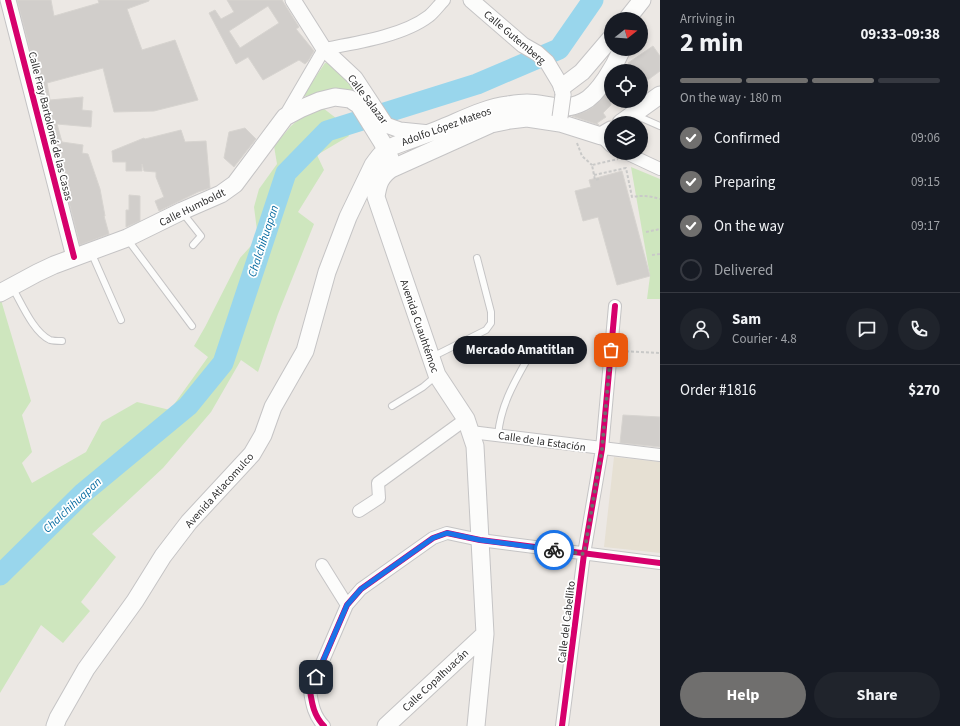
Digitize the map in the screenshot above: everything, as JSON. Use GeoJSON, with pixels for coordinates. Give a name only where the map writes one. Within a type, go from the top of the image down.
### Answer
{"type":"FeatureCollection","features":[{"type":"Feature","properties":{"kind":"main road"},"geometry":{"type":"LineString","coordinates":[[633,12],[642,0]]}},
{"type":"Feature","properties":{"kind":"main road"},"geometry":{"type":"LineString","coordinates":[[637,12],[642,0]]}},
{"type":"Feature","properties":{"kind":"main road"},"geometry":{"type":"LineString","coordinates":[[561,87],[582,72],[604,46]]}},
{"type":"Feature","properties":{"kind":"main road","name":"Adolfo López Mateos"},"geometry":{"type":"LineString","coordinates":[[384,146],[430,133],[487,110],[508,105],[527,103],[565,108],[575,106],[585,102],[594,94],[618,56]]}},
{"type":"Feature","properties":{"kind":"main road"},"geometry":{"type":"LineString","coordinates":[[631,116],[660,95]]}},
{"type":"Feature","properties":{"kind":"main road"},"geometry":{"type":"LineString","coordinates":[[284,118],[318,101],[335,97],[365,102],[394,168]]}},
{"type":"Feature","properties":{"kind":"main road","name":"Calle Humboldt"},"geometry":{"type":"LineString","coordinates":[[6,290],[37,273],[74,257],[127,238],[221,194],[235,184],[284,118]]}},
{"type":"Feature","properties":{"kind":"main road","name":"Avenida Cuauhtémoc"},"geometry":{"type":"LineString","coordinates":[[476,726],[485,634],[475,446],[469,426],[437,375],[376,197],[378,182],[384,174],[394,168],[491,124],[510,120],[527,118],[564,122],[604,137]]}},
{"type":"Feature","properties":{"kind":"main road","name":"Avenida Atlacomulco"},"geometry":{"type":"LineString","coordinates":[[55,726],[86,669],[135,600],[163,556],[189,522],[252,454],[263,435],[273,407],[306,351],[327,272],[348,217],[373,165],[384,146]]}},
{"type":"Feature","properties":{"kind":"main road","name":"Calle Copalhuacán"},"geometry":{"type":"LineString","coordinates":[[386,726],[485,634]]}},
{"type":"Feature","properties":{"kind":"street","name":"Calle Fray Bartolomé de las Casas"},"geometry":{"type":"LineString","coordinates":[[8,0],[74,257]]}},
{"type":"Feature","properties":{"kind":"street","name":"Calle Salazar"},"geometry":{"type":"LineString","coordinates":[[293,0],[324,49],[355,78],[365,102],[386,125],[400,130],[430,133]]}},
{"type":"Feature","properties":{"kind":"street"},"geometry":{"type":"LineString","coordinates":[[324,49],[399,32],[413,26],[430,15],[444,0]]}},
{"type":"Feature","properties":{"kind":"street","name":"Calle Gutemberg"},"geometry":{"type":"LineString","coordinates":[[471,0],[523,45],[547,62],[561,87]]}},
{"type":"Feature","properties":{"kind":"street","name":"Calle Humboldt"},"geometry":{"type":"LineString","coordinates":[[284,118],[324,49]]}},
{"type":"Feature","properties":{"kind":"street"},"geometry":{"type":"LineString","coordinates":[[561,87],[564,122]]}},
{"type":"Feature","properties":{"kind":"street"},"geometry":{"type":"LineString","coordinates":[[640,160],[660,169]]}},
{"type":"Feature","properties":{"kind":"street","name":"Calle del Cabellito"},"geometry":{"type":"LineString","coordinates":[[562,726],[584,554],[602,449],[615,306]]}},
{"type":"Feature","properties":{"kind":"street"},"geometry":{"type":"LineString","coordinates":[[359,511],[379,498],[378,483],[469,426]]}},
{"type":"Feature","properties":{"kind":"street","name":"Calle de la Estación"},"geometry":{"type":"LineString","coordinates":[[469,426],[498,435],[660,455]]}},
{"type":"Feature","properties":{"kind":"street"},"geometry":{"type":"LineString","coordinates":[[324,726],[319,721],[312,706],[310,691],[347,605],[361,589],[433,538],[447,533],[480,540],[660,563]]}},
{"type":"Feature","properties":{"kind":"street"},"geometry":{"type":"LineString","coordinates":[[322,565],[347,605]]}},
{"type":"Feature","properties":{"kind":"lane"},"geometry":{"type":"LineString","coordinates":[[648,123],[660,126]]}},
{"type":"Feature","properties":{"kind":"lane"},"geometry":{"type":"LineString","coordinates":[[182,211],[201,236],[193,244]]}},
{"type":"Feature","properties":{"kind":"lane"},"geometry":{"type":"LineString","coordinates":[[127,238],[192,326]]}},
{"type":"Feature","properties":{"kind":"lane"},"geometry":{"type":"LineString","coordinates":[[90,251],[121,320]]}},
{"type":"Feature","properties":{"kind":"lane"},"geometry":{"type":"LineString","coordinates":[[431,358],[486,330],[491,323],[491,312],[477,258]]}},
{"type":"Feature","properties":{"kind":"lane"},"geometry":{"type":"LineString","coordinates":[[6,290],[40,333],[50,340],[62,341]]}},
{"type":"Feature","properties":{"kind":"lane"},"geometry":{"type":"LineString","coordinates":[[498,435],[499,422],[509,390],[533,349]]}},
{"type":"Feature","properties":{"kind":"lane"},"geometry":{"type":"LineString","coordinates":[[392,406],[423,387],[437,375]]}},
{"type":"Feature","properties":{"kind":"path"},"geometry":{"type":"LineString","coordinates":[[564,122],[575,140],[582,156],[592,165],[595,180],[599,179]]}},
{"type":"Feature","properties":{"kind":"path"},"geometry":{"type":"LineString","coordinates":[[592,165],[610,160]]}},
{"type":"Feature","properties":{"kind":"path"},"geometry":{"type":"LineString","coordinates":[[594,175],[626,168],[632,197],[641,195],[660,199]]}},
{"type":"Feature","properties":{"kind":"path"},"geometry":{"type":"LineString","coordinates":[[646,232],[660,229]]}},
{"type":"Feature","properties":{"kind":"path"},"geometry":{"type":"LineString","coordinates":[[652,255],[660,254]]}},
{"type":"Feature","properties":{"kind":"path"},"geometry":{"type":"LineString","coordinates":[[611,350],[660,353]]}},
{"type":"Feature","properties":{"kind":"shaded area"},"geometry":{"type":"Polygon","coordinates":[[[614,457],[660,462],[660,553],[604,547],[614,457]]]}},
{"type":"Feature","properties":{"kind":"green space"},"geometry":{"type":"Polygon","coordinates":[[[325,63],[340,69],[358,93],[336,89],[302,97],[325,63]]]}},
{"type":"Feature","properties":{"kind":"green space"},"geometry":{"type":"Polygon","coordinates":[[[323,108],[341,122],[349,136],[317,155],[324,170],[298,212],[314,224],[278,314],[258,372],[241,360],[211,412],[163,468],[92,534],[116,557],[81,602],[90,611],[63,643],[41,625],[0,693],[0,300],[31,401],[22,415],[32,452],[22,463],[32,483],[86,452],[102,422],[137,402],[170,410],[208,357],[194,346],[240,258],[258,238],[254,207],[259,189],[277,164],[274,146],[291,126],[305,114],[323,108]]]}},
{"type":"Feature","properties":{"kind":"green space"},"geometry":{"type":"Polygon","coordinates":[[[631,167],[660,179],[660,299],[647,299],[650,276],[631,167]]]}},
{"type":"Feature","properties":{"kind":"building"},"geometry":{"type":"Polygon","coordinates":[[[17,0],[51,0],[54,16],[99,3],[98,0],[149,0],[127,9],[142,50],[175,40],[198,100],[154,111],[114,112],[103,68],[47,83],[50,100],[83,97],[82,110],[92,111],[91,127],[57,124],[62,142],[83,145],[82,153],[88,154],[100,189],[104,216],[109,234],[80,245],[17,0]]]}},
{"type":"Feature","properties":{"kind":"building"},"geometry":{"type":"Polygon","coordinates":[[[227,0],[282,0],[299,27],[296,29],[314,51],[305,64],[299,60],[263,80],[248,57],[236,64],[209,13],[215,10],[221,19],[234,12],[227,0]],[[268,6],[229,31],[240,48],[279,23],[268,6]]]}},
{"type":"Feature","properties":{"kind":"building"},"geometry":{"type":"Polygon","coordinates":[[[653,46],[660,56],[660,71],[648,80],[648,64],[628,63],[638,56],[648,56],[648,49],[653,46]]]}},
{"type":"Feature","properties":{"kind":"building"},"geometry":{"type":"Polygon","coordinates":[[[604,96],[604,108],[608,108],[603,113],[605,116],[604,118],[597,123],[599,125],[572,116],[587,111],[604,96]]]}},
{"type":"Feature","properties":{"kind":"building"},"geometry":{"type":"Polygon","coordinates":[[[245,128],[256,139],[234,167],[224,158],[229,132],[245,128]]]}},
{"type":"Feature","properties":{"kind":"building"},"geometry":{"type":"Polygon","coordinates":[[[181,130],[185,142],[206,141],[210,188],[198,192],[159,211],[155,201],[164,197],[156,177],[156,172],[144,171],[142,164],[142,171],[126,171],[126,162],[113,162],[112,151],[144,138],[181,130]]]}},
{"type":"Feature","properties":{"kind":"building"},"geometry":{"type":"Polygon","coordinates":[[[622,171],[650,276],[617,285],[598,217],[583,221],[575,191],[591,187],[589,180],[622,171]]]}},
{"type":"Feature","properties":{"kind":"building"},"geometry":{"type":"Polygon","coordinates":[[[129,195],[140,196],[140,221],[126,227],[126,210],[129,210],[129,195]]]}},
{"type":"Feature","properties":{"kind":"building"},"geometry":{"type":"Polygon","coordinates":[[[623,415],[660,417],[660,447],[620,443],[623,415]]]}},
{"type":"Feature","properties":{"kind":"waterway","name":"Chalchihuapan"},"geometry":{"type":"LineString","coordinates":[[0,575],[83,493],[188,406],[223,363],[286,173],[327,131],[477,84],[559,49],[593,0]]}},
{"type":"Feature","properties":{"kind":"cycle path"},"geometry":{"type":"LineString","coordinates":[[8,0],[74,257]]}},
{"type":"Feature","properties":{"kind":"cycle path"},"geometry":{"type":"LineString","coordinates":[[562,726],[584,554],[602,449],[615,306]]}},
{"type":"Feature","properties":{"kind":"cycle path"},"geometry":{"type":"LineString","coordinates":[[324,726],[316,714],[310,691],[347,605],[361,589],[433,538],[447,533],[480,540],[660,563]]}},
{"type":"Feature","properties":{"kind":"way so far"},"geometry":{"type":"LineString","coordinates":[[554,550],[584,554],[602,449],[611,350]]}},
{"type":"Feature","properties":{"kind":"place","name":"Mercado Amatitlan"},"geometry":{"type":"Point","coordinates":[611,350]}},
{"type":"Feature","properties":{"kind":"route"},"geometry":{"type":"LineString","coordinates":[[316,677],[347,605],[361,589],[433,538],[447,533],[480,540],[554,550]]}}]}
